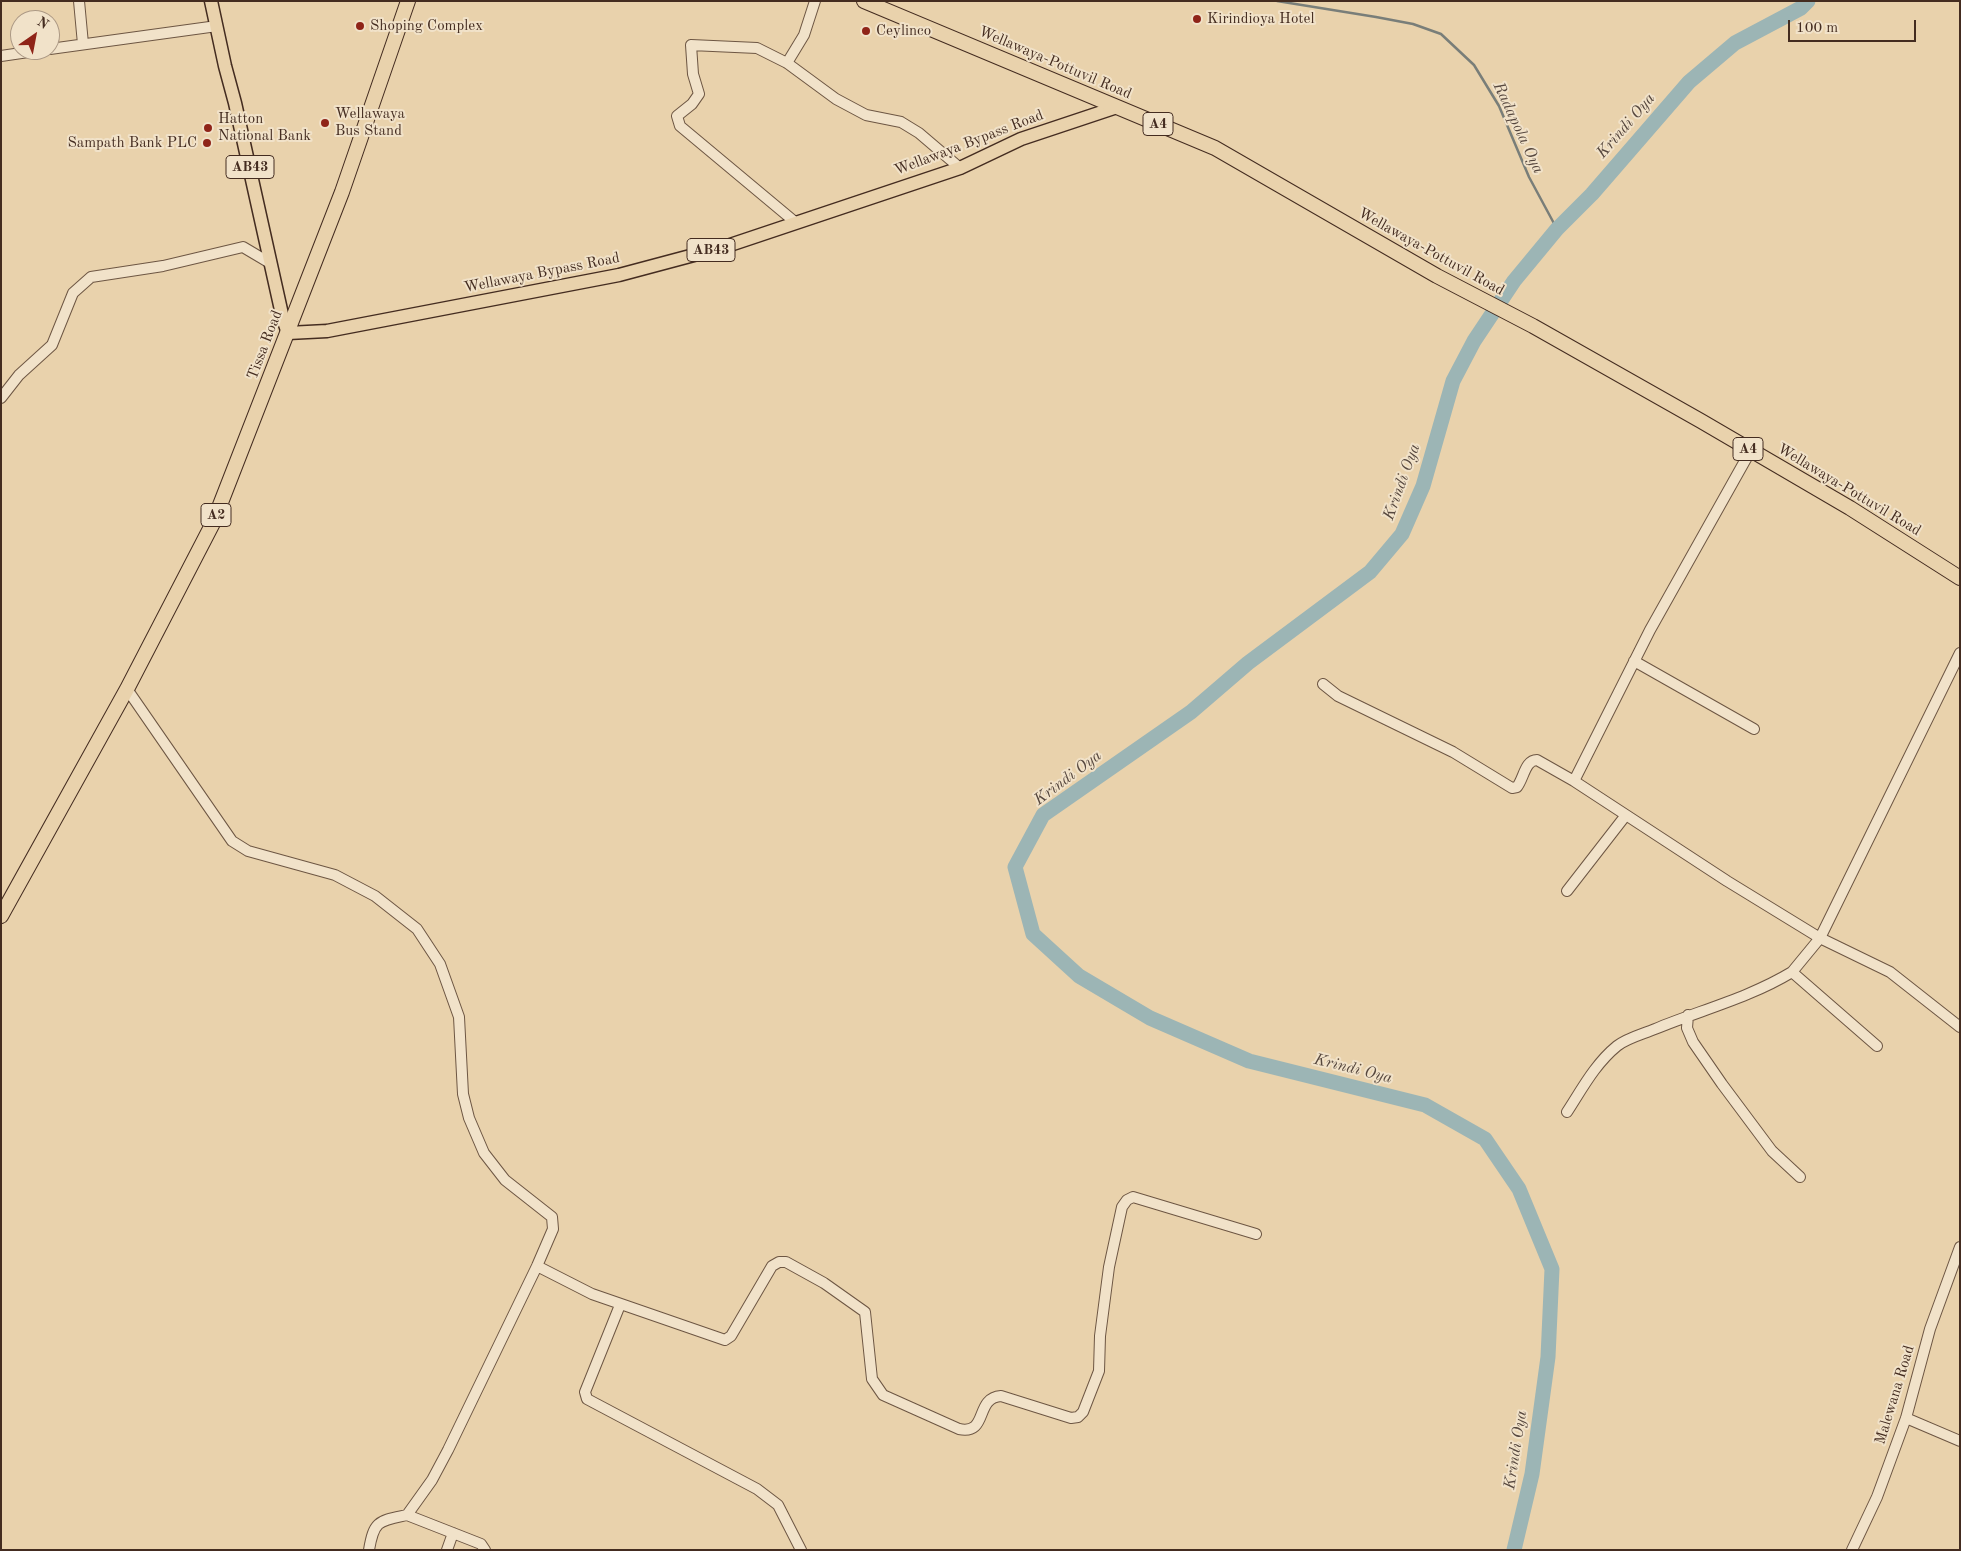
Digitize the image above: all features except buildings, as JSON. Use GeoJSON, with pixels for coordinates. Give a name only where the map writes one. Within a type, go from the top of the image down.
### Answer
{"type":"FeatureCollection","features":[{"type":"Feature","properties":{"kind":"highway","name":"Tissa Road"},"geometry":{"type":"LineString","coordinates":[[127,689],[213,522],[342,192],[408,1]]}},
{"type":"Feature","properties":{"kind":"highway","name":"Wellawaya-Pottuvil Road"},"geometry":{"type":"LineString","coordinates":[[864,1],[1215,148],[1437,276],[1533,326],[1751,450],[1850,508],[1960,578]]}},
{"type":"Feature","properties":{"kind":"highway","name":"A2"},"geometry":{"type":"LineString","coordinates":[[1,916],[127,689]]}},
{"type":"Feature","properties":{"kind":"main road","name":"AB43"},"geometry":{"type":"LineString","coordinates":[[212,1],[282,319],[288,333]]}},
{"type":"Feature","properties":{"kind":"main road","name":"Wellawaya Bypass Road"},"geometry":{"type":"LineString","coordinates":[[288,333],[336,330],[619,275],[724,247],[960,168],[1021,139],[1117,107]]}},
{"type":"Feature","properties":{"kind":"street"},"geometry":{"type":"LineString","coordinates":[[79,1],[83,44]]}},
{"type":"Feature","properties":{"kind":"street"},"geometry":{"type":"LineString","coordinates":[[788,63],[804,35],[815,1]]}},
{"type":"Feature","properties":{"kind":"street"},"geometry":{"type":"LineString","coordinates":[[60,47],[217,26]]}},
{"type":"Feature","properties":{"kind":"street"},"geometry":{"type":"LineString","coordinates":[[795,222],[680,126],[677,116],[692,104],[699,94],[693,74],[691,44],[757,48],[788,63],[836,99],[866,115],[900,122],[919,133],[960,168]]}},
{"type":"Feature","properties":{"kind":"street"},"geometry":{"type":"LineString","coordinates":[[1,398],[19,375],[52,345],[73,293],[91,277],[163,266],[243,247],[270,263]]}},
{"type":"Feature","properties":{"kind":"street"},"geometry":{"type":"LineString","coordinates":[[1574,781],[1654,621],[1751,450]]}},
{"type":"Feature","properties":{"kind":"street"},"geometry":{"type":"LineString","coordinates":[[1567,1112],[1596,1066],[1619,1045],[1688,1015],[1719,1006],[1770,986],[1792,972],[1820,938],[1960,653]]}},
{"type":"Feature","properties":{"kind":"street"},"geometry":{"type":"LineString","coordinates":[[1634,661],[1754,730]]}},
{"type":"Feature","properties":{"kind":"street"},"geometry":{"type":"LineString","coordinates":[[1323,684],[1338,696],[1454,752],[1512,788],[1517,787],[1523,780],[1528,764],[1533,760],[1537,760],[1574,781],[1727,881],[1820,938],[1890,972],[1960,1027]]}},
{"type":"Feature","properties":{"kind":"street"},"geometry":{"type":"LineString","coordinates":[[127,689],[232,841],[248,851],[335,875],[375,896],[417,929],[440,964],[459,1017],[463,1094],[468,1118],[484,1153],[505,1180],[552,1217],[553,1229],[537,1266],[432,1480],[407,1515]]}},
{"type":"Feature","properties":{"kind":"street"},"geometry":{"type":"LineString","coordinates":[[1567,891],[1626,815]]}},
{"type":"Feature","properties":{"kind":"street"},"geometry":{"type":"LineString","coordinates":[[1792,972],[1877,1046]]}},
{"type":"Feature","properties":{"kind":"street"},"geometry":{"type":"LineString","coordinates":[[1688,1015],[1687,1028],[1693,1042],[1712,1070],[1772,1151],[1800,1177]]}},
{"type":"Feature","properties":{"kind":"street"},"geometry":{"type":"LineString","coordinates":[[537,1266],[592,1294],[725,1340],[731,1336],[772,1266],[779,1262],[786,1262],[824,1283],[865,1312],[872,1379],[883,1395],[959,1429],[968,1431],[976,1427],[988,1401],[993,1397],[1002,1396],[1071,1418],[1078,1417],[1083,1412],[1098,1370],[1100,1336],[1109,1267],[1122,1208],[1127,1200],[1133,1197],[1256,1234]]}},
{"type":"Feature","properties":{"kind":"street","name":"Malewana Road"},"geometry":{"type":"LineString","coordinates":[[1852,1550],[1877,1497],[1906,1418],[1930,1329],[1960,1247]]}},
{"type":"Feature","properties":{"kind":"street"},"geometry":{"type":"LineString","coordinates":[[620,1305],[585,1392],[587,1399],[757,1489],[778,1505],[801,1550]]}},
{"type":"Feature","properties":{"kind":"street"},"geometry":{"type":"LineString","coordinates":[[1906,1418],[1960,1441]]}},
{"type":"Feature","properties":{"kind":"street"},"geometry":{"type":"LineString","coordinates":[[369,1550],[372,1530],[382,1520],[407,1515],[481,1544],[485,1550]]}},
{"type":"Feature","properties":{"kind":"street"},"geometry":{"type":"LineString","coordinates":[[447,1550],[453,1533]]}},
{"type":"Feature","properties":{"kind":"waterway","name":"Radapola Oya"},"geometry":{"type":"LineString","coordinates":[[1277,1],[1413,24],[1441,34],[1474,65],[1499,106],[1529,177],[1557,229]]}},
{"type":"Feature","properties":{"kind":"waterway","name":"Krindi Oya"},"geometry":{"type":"LineString","coordinates":[[1514,1550],[1532,1474],[1548,1357],[1552,1269],[1519,1189],[1485,1139],[1425,1105],[1249,1061],[1150,1018],[1079,976],[1033,934],[1015,867],[1043,815],[1191,712],[1248,663],[1370,572],[1402,534],[1423,486],[1453,381],[1474,341],[1514,281],[1557,229],[1592,194],[1689,82],[1735,43],[1801,8],[1808,1]]}},
{"type":"Feature","properties":{"kind":"place","name":"Kirindioya Hotel"},"geometry":{"type":"Point","coordinates":[1197,19]}},
{"type":"Feature","properties":{"kind":"place","name":"Shoping Complex"},"geometry":{"type":"Point","coordinates":[360,26]}},
{"type":"Feature","properties":{"kind":"place","name":"Ceylinco"},"geometry":{"type":"Point","coordinates":[866,31]}},
{"type":"Feature","properties":{"kind":"place","name":"Wellawaya Bus Stand"},"geometry":{"type":"Point","coordinates":[325,123]}},
{"type":"Feature","properties":{"kind":"place","name":"Hatton National Bank"},"geometry":{"type":"Point","coordinates":[208,128]}},
{"type":"Feature","properties":{"kind":"place","name":"Sampath Bank PLC"},"geometry":{"type":"Point","coordinates":[207,143]}}]}
